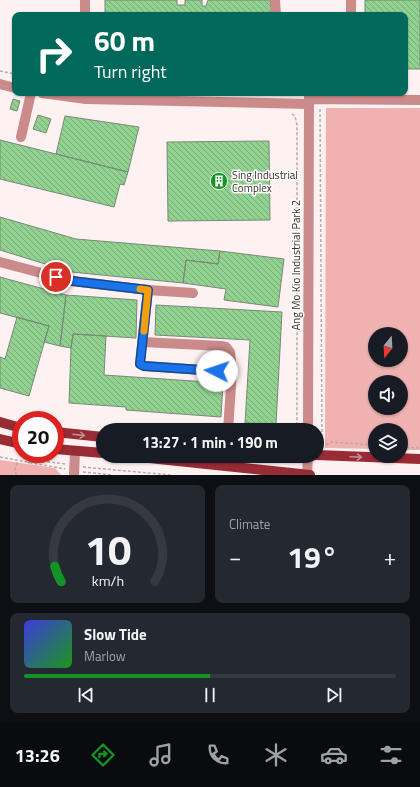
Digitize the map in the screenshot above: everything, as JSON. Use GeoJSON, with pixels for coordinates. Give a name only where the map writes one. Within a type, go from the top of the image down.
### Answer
{"type":"FeatureCollection","features":[{"type":"Feature","properties":{"kind":"main road"},"geometry":{"type":"LineString","coordinates":[[0,422],[12,425]]}},
{"type":"Feature","properties":{"kind":"main road"},"geometry":{"type":"LineString","coordinates":[[64,433],[96,436]]}},
{"type":"Feature","properties":{"kind":"main road"},"geometry":{"type":"LineString","coordinates":[[0,439],[12,442]]}},
{"type":"Feature","properties":{"kind":"main road"},"geometry":{"type":"LineString","coordinates":[[64,450],[96,452]]}},
{"type":"Feature","properties":{"kind":"main road"},"geometry":{"type":"LineString","coordinates":[[324,455],[420,459]]}},
{"type":"Feature","properties":{"kind":"main road"},"geometry":{"type":"LineString","coordinates":[[236,463],[274,472],[308,475]]}},
{"type":"Feature","properties":{"kind":"street"},"geometry":{"type":"LineString","coordinates":[[85,0],[85,12]]}},
{"type":"Feature","properties":{"kind":"street"},"geometry":{"type":"LineString","coordinates":[[275,0],[276,12]]}},
{"type":"Feature","properties":{"kind":"street"},"geometry":{"type":"LineString","coordinates":[[351,0],[351,12]]}},
{"type":"Feature","properties":{"kind":"street"},"geometry":{"type":"LineString","coordinates":[[0,84],[12,87]]}},
{"type":"Feature","properties":{"kind":"street"},"geometry":{"type":"LineString","coordinates":[[21,137],[30,96]]}},
{"type":"Feature","properties":{"kind":"street"},"geometry":{"type":"LineString","coordinates":[[86,96],[420,100]]}},
{"type":"Feature","properties":{"kind":"street","name":"Ang Mo Kio Industrial Park 2"},"geometry":{"type":"LineString","coordinates":[[308,423],[309,99]]}},
{"type":"Feature","properties":{"kind":"street"},"geometry":{"type":"LineString","coordinates":[[0,262],[64,279],[148,290],[193,293]]}},
{"type":"Feature","properties":{"kind":"street"},"geometry":{"type":"LineString","coordinates":[[148,290],[139,360],[140,364],[144,366],[232,372]]}},
{"type":"Feature","properties":{"kind":"street"},"geometry":{"type":"LineString","coordinates":[[142,342],[226,348],[230,352],[232,372],[228,423]]}},
{"type":"Feature","properties":{"kind":"street"},"geometry":{"type":"LineString","coordinates":[[74,470],[75,451]]}},
{"type":"Feature","properties":{"kind":"street"},"geometry":{"type":"LineString","coordinates":[[308,463],[308,475]]}},
{"type":"Feature","properties":{"kind":"path"},"geometry":{"type":"LineString","coordinates":[[0,71],[12,73]]}},
{"type":"Feature","properties":{"kind":"path"},"geometry":{"type":"LineString","coordinates":[[320,99],[322,423]]}},
{"type":"Feature","properties":{"kind":"path"},"geometry":{"type":"LineString","coordinates":[[290,112],[295,116],[297,125],[297,423]]}},
{"type":"Feature","properties":{"kind":"path"},"geometry":{"type":"LineString","coordinates":[[326,445],[331,442],[368,445]]}},
{"type":"Feature","properties":{"kind":"path"},"geometry":{"type":"LineString","coordinates":[[408,447],[420,448]]}},
{"type":"Feature","properties":{"kind":"path"},"geometry":{"type":"LineString","coordinates":[[0,457],[12,460]]}},
{"type":"Feature","properties":{"kind":"path"},"geometry":{"type":"LineString","coordinates":[[16,475],[15,469],[17,463]]}},
{"type":"Feature","properties":{"kind":"path"},"geometry":{"type":"LineString","coordinates":[[28,463],[113,475]]}},
{"type":"Feature","properties":{"kind":"path"},"geometry":{"type":"LineString","coordinates":[[46,463],[74,470],[92,468],[171,475]]}},
{"type":"Feature","properties":{"kind":"path"},"geometry":{"type":"LineString","coordinates":[[91,473],[92,468]]}},
{"type":"Feature","properties":{"kind":"shaded area"},"geometry":{"type":"Polygon","coordinates":[[[326,108],[420,108],[420,450],[408,450],[408,423],[368,423],[368,449],[325,448],[326,108]]]}},
{"type":"Feature","properties":{"kind":"shaded area"},"geometry":{"type":"Polygon","coordinates":[[[0,460],[12,462],[12,463],[55,468],[61,475],[0,475],[0,460]]]}},
{"type":"Feature","properties":{"kind":"building"},"geometry":{"type":"Polygon","coordinates":[[[105,0],[177,0],[177,5],[185,5],[185,0],[202,0],[202,6],[206,6],[208,0],[270,0],[272,12],[105,12],[105,0]]]}},
{"type":"Feature","properties":{"kind":"building"},"geometry":{"type":"Polygon","coordinates":[[[365,0],[420,0],[420,69],[408,69],[408,12],[365,12],[365,0]]]}},
{"type":"Feature","properties":{"kind":"building"},"geometry":{"type":"Polygon","coordinates":[[[13,99],[20,101],[17,111],[10,109],[13,99]]]}},
{"type":"Feature","properties":{"kind":"building"},"geometry":{"type":"Polygon","coordinates":[[[38,115],[51,119],[46,133],[33,129],[38,115]]]}},
{"type":"Feature","properties":{"kind":"building"},"geometry":{"type":"Polygon","coordinates":[[[65,116],[139,127],[128,172],[56,154],[65,116]]]}},
{"type":"Feature","properties":{"kind":"building"},"geometry":{"type":"Polygon","coordinates":[[[0,140],[128,172],[124,185],[120,184],[114,207],[0,179],[0,140]]]}},
{"type":"Feature","properties":{"kind":"building","name":"Sing Industrial Complex"},"geometry":{"type":"Polygon","coordinates":[[[269,141],[270,220],[168,221],[167,142],[269,141]]]}},
{"type":"Feature","properties":{"kind":"building"},"geometry":{"type":"Polygon","coordinates":[[[0,217],[76,239],[220,251],[218,264],[186,260],[183,283],[71,272],[0,250],[0,217]]]}},
{"type":"Feature","properties":{"kind":"building"},"geometry":{"type":"Polygon","coordinates":[[[220,251],[284,259],[278,307],[224,300],[226,289],[183,283],[186,260],[218,264],[220,251]]]}},
{"type":"Feature","properties":{"kind":"building"},"geometry":{"type":"Polygon","coordinates":[[[0,277],[66,295],[60,346],[44,342],[49,326],[0,313],[0,277]]]}},
{"type":"Feature","properties":{"kind":"building"},"geometry":{"type":"Polygon","coordinates":[[[66,295],[137,300],[136,338],[73,334],[71,348],[60,346],[66,295]]]}},
{"type":"Feature","properties":{"kind":"building"},"geometry":{"type":"Polygon","coordinates":[[[156,305],[282,312],[276,423],[245,423],[250,340],[155,335],[156,305]]]}},
{"type":"Feature","properties":{"kind":"building"},"geometry":{"type":"Polygon","coordinates":[[[17,317],[49,326],[29,396],[0,388],[0,357],[5,359],[17,317]]]}},
{"type":"Feature","properties":{"kind":"building"},"geometry":{"type":"Polygon","coordinates":[[[73,334],[106,336],[104,375],[223,383],[221,417],[126,410],[126,407],[69,403],[73,334]]]}},
{"type":"Feature","properties":{"kind":"slow traffic"},"geometry":{"type":"LineString","coordinates":[[140,289],[148,290],[144,331]]}},
{"type":"Feature","properties":{"kind":"place","name":"Sing Industrial Complex"},"geometry":{"type":"Point","coordinates":[219,181]}},
{"type":"Feature","properties":{"kind":"route"},"geometry":{"type":"LineString","coordinates":[[56,277],[72,281],[148,290],[139,360],[140,364],[144,366],[217,371]]}}]}
